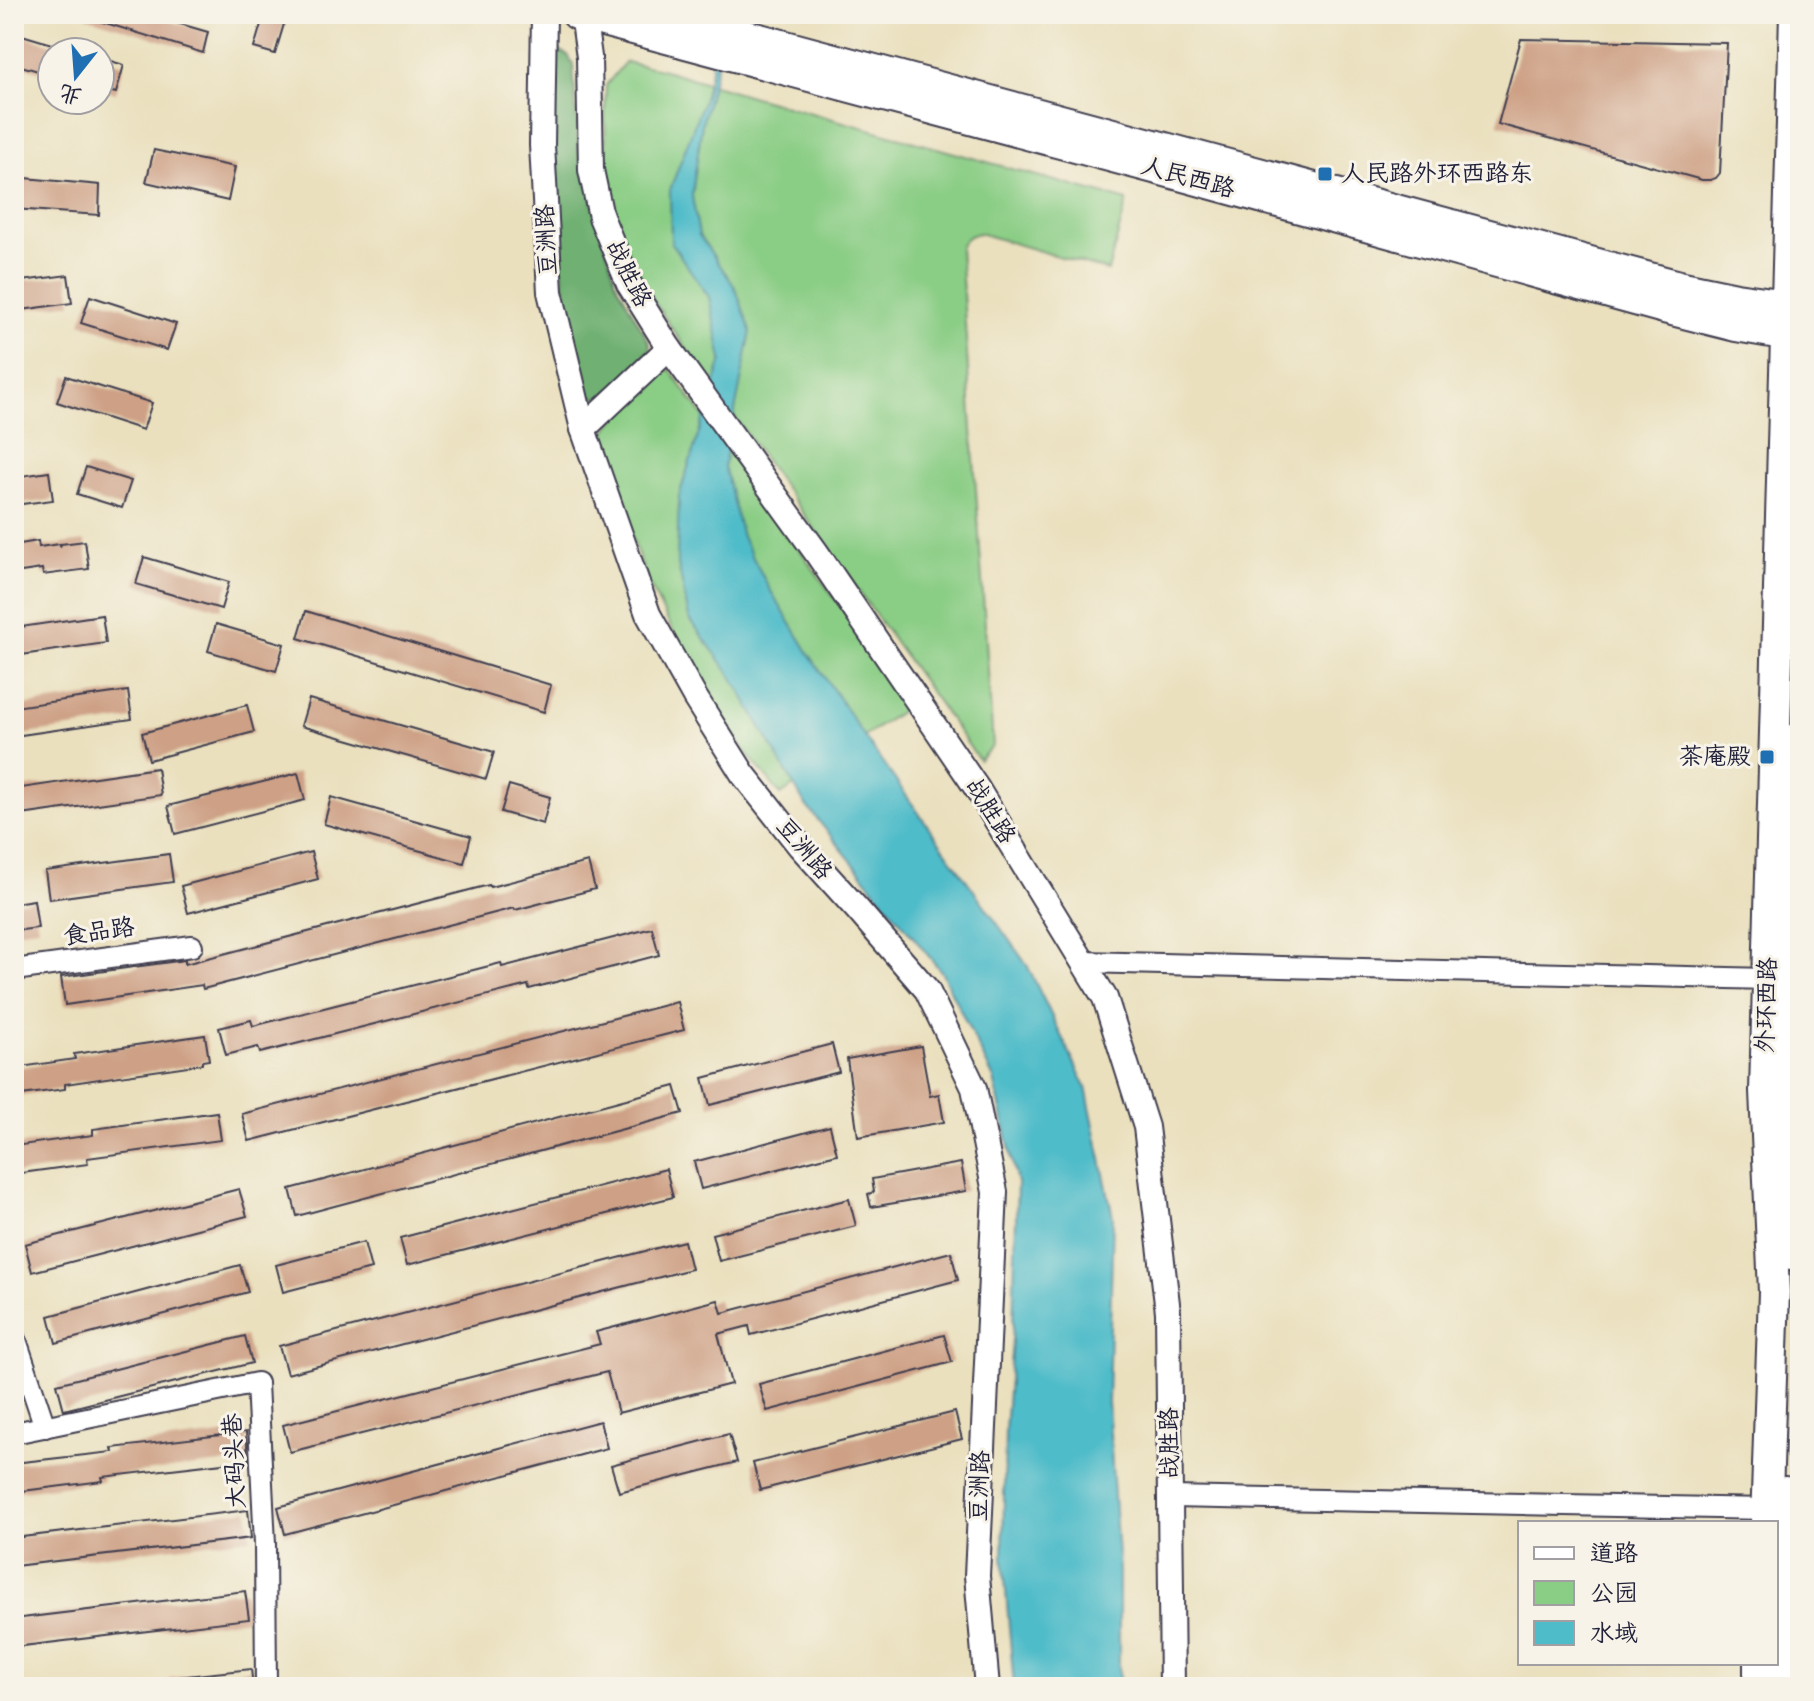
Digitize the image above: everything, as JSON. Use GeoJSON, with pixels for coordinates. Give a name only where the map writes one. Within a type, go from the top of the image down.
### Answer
{"type":"FeatureCollection","features":[{"type":"Feature","properties":{"kind":"main road","name":"人民西路"},"geometry":{"type":"LineString","coordinates":[[666,14],[1683,287],[1736,298],[1793,321]]}},
{"type":"Feature","properties":{"kind":"main road","name":"外环西路"},"geometry":{"type":"LineString","coordinates":[[1782,1294],[1765,1091],[1793,321],[1795,14]]}},
{"type":"Feature","properties":{"kind":"main road","name":"人民西路"},"geometry":{"type":"LineString","coordinates":[[581,15],[1668,309],[1736,326],[1793,321]]}},
{"type":"Feature","properties":{"kind":"main road","name":"外环西路"},"geometry":{"type":"LineString","coordinates":[[1781,1687],[1783,1126],[1790,1091],[1800,737]]}},
{"type":"Feature","properties":{"kind":"main road","name":"外环西路"},"geometry":{"type":"LineString","coordinates":[[1766,1516],[1782,1294],[1800,1211]]}},
{"type":"Feature","properties":{"kind":"main road"},"geometry":{"type":"LineString","coordinates":[[1759,1665],[1759,1687]]}},
{"type":"Feature","properties":{"kind":"street","name":"豆洲路"},"geometry":{"type":"LineString","coordinates":[[544,14],[542,145],[550,292],[583,429],[648,614],[743,774],[790,834],[927,990],[974,1088],[995,1192],[977,1576],[987,1687]]}},
{"type":"Feature","properties":{"kind":"street","name":"战胜路"},"geometry":{"type":"LineString","coordinates":[[581,15],[589,57],[591,170],[601,217],[629,284],[669,348],[816,552],[978,790],[1105,998],[1146,1127],[1168,1312],[1172,1687]]}},
{"type":"Feature","properties":{"kind":"street"},"geometry":{"type":"LineString","coordinates":[[583,429],[669,348]]}},
{"type":"Feature","properties":{"kind":"street","name":"食品路"},"geometry":{"type":"LineString","coordinates":[[14,970],[192,946]]}},
{"type":"Feature","properties":{"kind":"street"},"geometry":{"type":"LineString","coordinates":[[1083,962],[1768,979]]}},
{"type":"Feature","properties":{"kind":"street"},"geometry":{"type":"LineString","coordinates":[[14,1334],[45,1427]]}},
{"type":"Feature","properties":{"kind":"street","name":"大码头巷"},"geometry":{"type":"LineString","coordinates":[[14,1433],[257,1383],[265,1544],[266,1687]]}},
{"type":"Feature","properties":{"kind":"street"},"geometry":{"type":"LineString","coordinates":[[1171,1497],[1766,1516]]}},
{"type":"Feature","properties":{"kind":"green space"},"geometry":{"type":"Polygon","coordinates":[[[553,50],[568,55],[573,64],[579,153],[616,282],[650,344],[650,351],[604,397],[587,394],[570,336],[552,124],[553,50]]]}},
{"type":"Feature","properties":{"kind":"green space"},"geometry":{"type":"Polygon","coordinates":[[[625,62],[661,69],[1127,201],[1108,271],[979,233],[967,238],[960,248],[993,746],[979,760],[700,369],[651,297],[632,261],[617,224],[607,181],[606,85],[625,62]]]}},
{"type":"Feature","properties":{"kind":"green space"},"geometry":{"type":"Polygon","coordinates":[[[665,370],[670,370],[911,704],[781,795],[725,721],[682,649],[647,580],[599,444],[628,404],[665,370]]]}},
{"type":"Feature","properties":{"kind":"water"},"geometry":{"type":"Polygon","coordinates":[[[724,14],[730,14],[702,124],[692,196],[699,235],[735,287],[751,331],[724,466],[742,537],[808,652],[1027,965],[1086,1087],[1113,1217],[1108,1402],[1119,1572],[1119,1687],[1014,1687],[1003,1556],[1005,1430],[1013,1326],[1017,1183],[994,1079],[941,971],[804,803],[733,678],[689,618],[677,559],[679,496],[722,360],[709,297],[671,243],[670,190],[704,99],[724,14]]]}},
{"type":"Feature","properties":{"kind":"building"},"geometry":{"type":"Polygon","coordinates":[[[86,14],[146,14],[208,32],[203,53],[86,17],[86,14]]]}},
{"type":"Feature","properties":{"kind":"building"},"geometry":{"type":"Polygon","coordinates":[[[264,14],[287,14],[275,54],[254,48],[264,14]]]}},
{"type":"Feature","properties":{"kind":"building"},"geometry":{"type":"Polygon","coordinates":[[[22,35],[36,39],[36,70],[14,64],[22,35]]]}},
{"type":"Feature","properties":{"kind":"building"},"geometry":{"type":"Polygon","coordinates":[[[1521,39],[1727,43],[1720,173],[1716,178],[1702,180],[1498,124],[1521,39]]]}},
{"type":"Feature","properties":{"kind":"building"},"geometry":{"type":"Polygon","coordinates":[[[116,63],[124,65],[116,93],[116,63]]]}},
{"type":"Feature","properties":{"kind":"building"},"geometry":{"type":"Polygon","coordinates":[[[154,150],[235,167],[228,201],[146,182],[154,150]]]}},
{"type":"Feature","properties":{"kind":"building"},"geometry":{"type":"Polygon","coordinates":[[[14,177],[100,185],[99,215],[14,209],[14,177]]]}},
{"type":"Feature","properties":{"kind":"building"},"geometry":{"type":"Polygon","coordinates":[[[68,275],[72,303],[14,311],[14,282],[68,275]]]}},
{"type":"Feature","properties":{"kind":"building"},"geometry":{"type":"Polygon","coordinates":[[[90,296],[176,324],[167,350],[81,323],[90,296]]]}},
{"type":"Feature","properties":{"kind":"building"},"geometry":{"type":"Polygon","coordinates":[[[66,376],[152,403],[143,430],[57,402],[66,376]]]}},
{"type":"Feature","properties":{"kind":"building"},"geometry":{"type":"Polygon","coordinates":[[[86,467],[131,481],[122,508],[77,494],[86,467]]]}},
{"type":"Feature","properties":{"kind":"building"},"geometry":{"type":"Polygon","coordinates":[[[49,472],[53,500],[14,505],[14,477],[49,472]]]}},
{"type":"Feature","properties":{"kind":"building"},"geometry":{"type":"Polygon","coordinates":[[[38,541],[39,547],[60,544],[60,547],[61,544],[85,541],[89,569],[43,575],[42,569],[14,573],[14,545],[38,541]]]}},
{"type":"Feature","properties":{"kind":"building"},"geometry":{"type":"Polygon","coordinates":[[[144,557],[229,582],[221,609],[136,584],[144,557]]]}},
{"type":"Feature","properties":{"kind":"building"},"geometry":{"type":"Polygon","coordinates":[[[306,611],[551,685],[544,712],[298,638],[306,611]]]}},
{"type":"Feature","properties":{"kind":"building"},"geometry":{"type":"Polygon","coordinates":[[[102,615],[106,643],[14,656],[14,628],[102,615]]]}},
{"type":"Feature","properties":{"kind":"building"},"geometry":{"type":"Polygon","coordinates":[[[216,624],[284,644],[276,671],[208,651],[216,624]]]}},
{"type":"Feature","properties":{"kind":"building"},"geometry":{"type":"Polygon","coordinates":[[[128,691],[132,719],[14,736],[14,707],[128,691]]]}},
{"type":"Feature","properties":{"kind":"building"},"geometry":{"type":"Polygon","coordinates":[[[309,699],[494,752],[486,779],[301,726],[309,699]]]}},
{"type":"Feature","properties":{"kind":"building"},"geometry":{"type":"Polygon","coordinates":[[[247,705],[254,732],[149,760],[142,733],[247,705]]]}},
{"type":"Feature","properties":{"kind":"building"},"geometry":{"type":"Polygon","coordinates":[[[157,768],[161,795],[14,816],[14,789],[157,768]]]}},
{"type":"Feature","properties":{"kind":"building"},"geometry":{"type":"Polygon","coordinates":[[[298,773],[305,800],[175,834],[168,806],[298,773]]]}},
{"type":"Feature","properties":{"kind":"building"},"geometry":{"type":"Polygon","coordinates":[[[509,785],[550,797],[543,824],[501,812],[509,785]]]}},
{"type":"Feature","properties":{"kind":"building"},"geometry":{"type":"Polygon","coordinates":[[[331,797],[471,836],[464,863],[324,824],[331,797]]]}},
{"type":"Feature","properties":{"kind":"building"},"geometry":{"type":"Polygon","coordinates":[[[311,852],[318,879],[188,913],[181,886],[311,852]]]}},
{"type":"Feature","properties":{"kind":"building"},"geometry":{"type":"Polygon","coordinates":[[[169,854],[173,882],[49,899],[45,871],[169,854]]]}},
{"type":"Feature","properties":{"kind":"building"},"geometry":{"type":"Polygon","coordinates":[[[588,862],[595,889],[203,989],[202,985],[65,1005],[61,977],[185,960],[185,964],[588,862]]]}},
{"type":"Feature","properties":{"kind":"building"},"geometry":{"type":"Polygon","coordinates":[[[34,900],[38,928],[14,931],[14,903],[34,900]]]}},
{"type":"Feature","properties":{"kind":"building"},"geometry":{"type":"Polygon","coordinates":[[[652,928],[659,955],[260,1053],[258,1047],[226,1055],[219,1028],[251,1020],[253,1026],[652,928]]]}},
{"type":"Feature","properties":{"kind":"building"},"geometry":{"type":"Polygon","coordinates":[[[677,1002],[684,1030],[249,1141],[242,1114],[677,1002]]]}},
{"type":"Feature","properties":{"kind":"building"},"geometry":{"type":"Polygon","coordinates":[[[205,1035],[209,1060],[202,1061],[202,1064],[65,1084],[65,1089],[14,1096],[14,1068],[75,1059],[74,1054],[205,1035]]]}},
{"type":"Feature","properties":{"kind":"building"},"geometry":{"type":"Polygon","coordinates":[[[832,1044],[839,1072],[710,1105],[703,1078],[832,1044]]]}},
{"type":"Feature","properties":{"kind":"building"},"geometry":{"type":"Polygon","coordinates":[[[921,1046],[930,1096],[939,1094],[944,1122],[858,1137],[847,1059],[921,1046]]]}},
{"type":"Feature","properties":{"kind":"building"},"geometry":{"type":"Polygon","coordinates":[[[675,1086],[683,1113],[297,1216],[290,1189],[675,1086]]]}},
{"type":"Feature","properties":{"kind":"building"},"geometry":{"type":"Polygon","coordinates":[[[217,1112],[221,1140],[87,1158],[88,1164],[14,1174],[14,1146],[93,1135],[93,1129],[217,1112]]]}},
{"type":"Feature","properties":{"kind":"building"},"geometry":{"type":"Polygon","coordinates":[[[830,1126],[837,1154],[701,1189],[694,1162],[830,1126]]]}},
{"type":"Feature","properties":{"kind":"building"},"geometry":{"type":"Polygon","coordinates":[[[961,1163],[966,1191],[871,1207],[868,1194],[874,1192],[872,1179],[961,1163]]]}},
{"type":"Feature","properties":{"kind":"building"},"geometry":{"type":"Polygon","coordinates":[[[666,1169],[673,1197],[407,1265],[400,1238],[666,1169]]]}},
{"type":"Feature","properties":{"kind":"building"},"geometry":{"type":"Polygon","coordinates":[[[239,1189],[247,1216],[32,1272],[25,1244],[239,1189]]]}},
{"type":"Feature","properties":{"kind":"building"},"geometry":{"type":"Polygon","coordinates":[[[849,1199],[856,1226],[719,1261],[712,1234],[849,1199]]]}},
{"type":"Feature","properties":{"kind":"building"},"geometry":{"type":"Polygon","coordinates":[[[684,1241],[691,1269],[287,1374],[279,1346],[684,1241]]]}},
{"type":"Feature","properties":{"kind":"building"},"geometry":{"type":"Polygon","coordinates":[[[364,1242],[371,1269],[283,1292],[276,1265],[364,1242]]]}},
{"type":"Feature","properties":{"kind":"building"},"geometry":{"type":"Polygon","coordinates":[[[951,1252],[958,1280],[751,1335],[749,1326],[718,1334],[731,1384],[618,1413],[607,1372],[290,1452],[283,1425],[600,1344],[596,1332],[718,1300],[722,1313],[951,1252]]]}},
{"type":"Feature","properties":{"kind":"building"},"geometry":{"type":"Polygon","coordinates":[[[240,1265],[248,1292],[56,1343],[49,1316],[240,1265]]]}},
{"type":"Feature","properties":{"kind":"building"},"geometry":{"type":"Polygon","coordinates":[[[944,1335],[952,1362],[767,1411],[759,1384],[944,1335]]]}},
{"type":"Feature","properties":{"kind":"building"},"geometry":{"type":"Polygon","coordinates":[[[245,1336],[252,1363],[64,1410],[57,1384],[245,1336]]]}},
{"type":"Feature","properties":{"kind":"building"},"geometry":{"type":"Polygon","coordinates":[[[955,1412],[962,1439],[760,1490],[753,1463],[955,1412]]]}},
{"type":"Feature","properties":{"kind":"building"},"geometry":{"type":"Polygon","coordinates":[[[600,1421],[607,1448],[285,1534],[278,1507],[600,1421]]]}},
{"type":"Feature","properties":{"kind":"building"},"geometry":{"type":"Polygon","coordinates":[[[246,1432],[248,1460],[102,1477],[103,1481],[14,1492],[14,1463],[246,1432]]]}},
{"type":"Feature","properties":{"kind":"building"},"geometry":{"type":"Polygon","coordinates":[[[729,1434],[737,1462],[619,1492],[611,1465],[729,1434]]]}},
{"type":"Feature","properties":{"kind":"building"},"geometry":{"type":"Polygon","coordinates":[[[248,1510],[251,1538],[14,1566],[14,1538],[248,1510]]]}},
{"type":"Feature","properties":{"kind":"building"},"geometry":{"type":"Polygon","coordinates":[[[245,1591],[249,1619],[14,1647],[14,1619],[245,1591]]]}},
{"type":"Feature","properties":{"kind":"building"},"geometry":{"type":"Polygon","coordinates":[[[251,1669],[253,1687],[170,1687],[169,1678],[251,1669]]]}},
{"type":"Feature","properties":{"kind":"place","name":"人民路外环西路东"},"geometry":{"type":"Point","coordinates":[1325,174]}},
{"type":"Feature","properties":{"kind":"place","name":"茶庵殿"},"geometry":{"type":"Point","coordinates":[1767,757]}}]}
